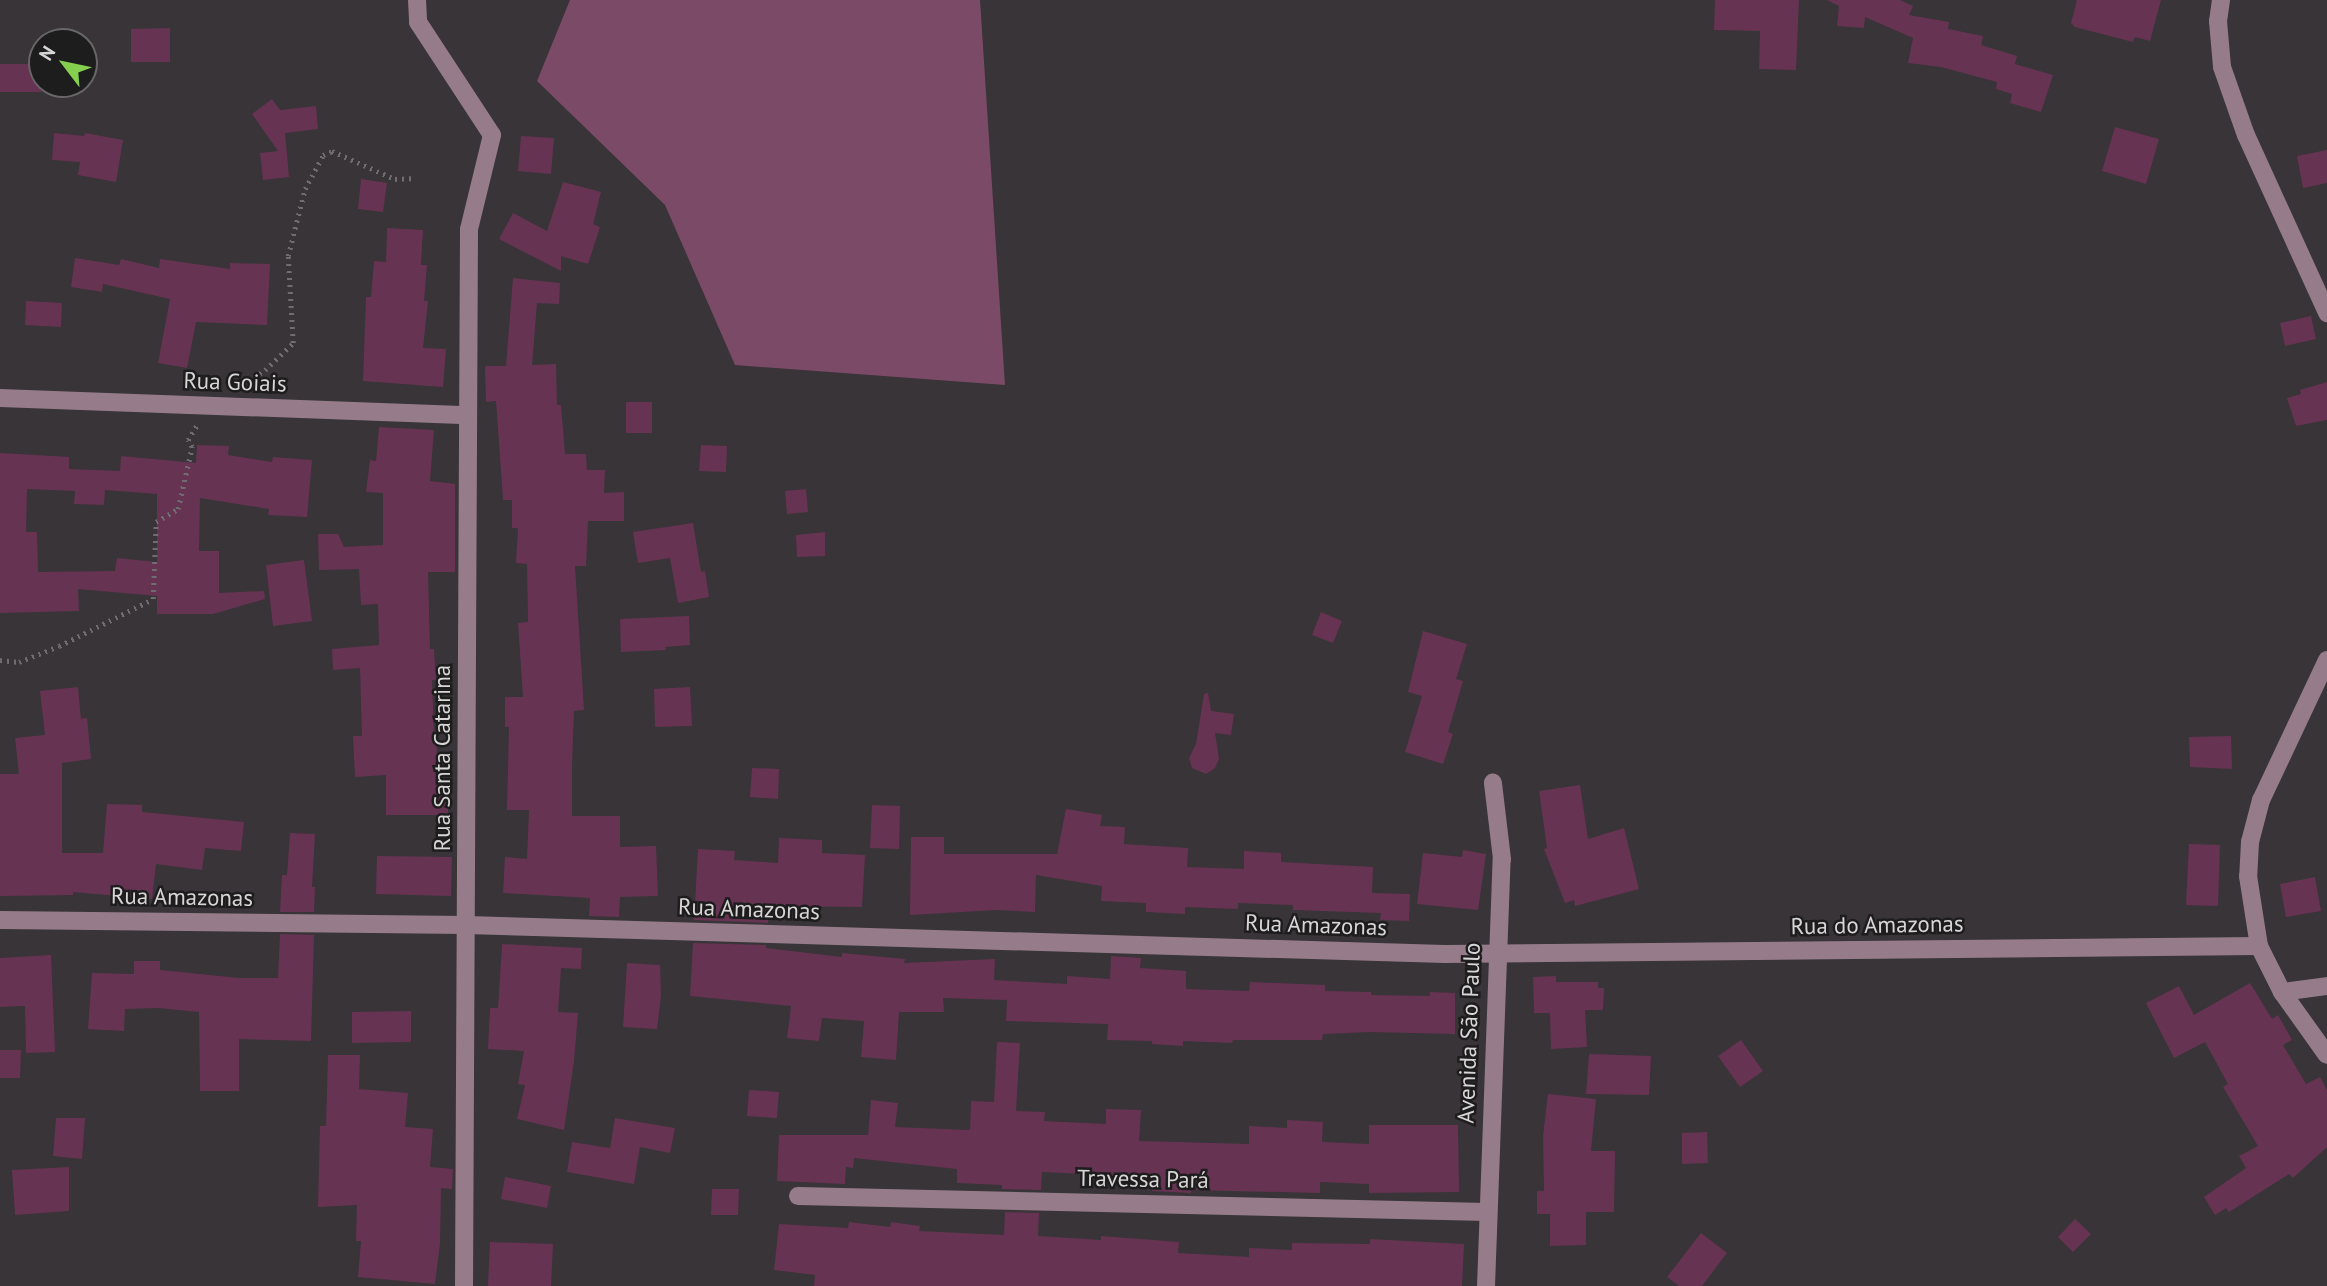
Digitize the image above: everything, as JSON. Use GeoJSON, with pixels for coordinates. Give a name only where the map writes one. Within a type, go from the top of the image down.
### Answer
{"type":"FeatureCollection","features":[{"type":"Feature","properties":{"kind":"street","name":"Rua Santa Catarina"},"geometry":{"type":"LineString","coordinates":[[417,0],[418,22],[492,135],[468,229],[464,1286]]}},
{"type":"Feature","properties":{"kind":"street"},"geometry":{"type":"LineString","coordinates":[[2221,0],[2218,21],[2222,67],[2246,135],[2327,313]]}},
{"type":"Feature","properties":{"kind":"street","name":"Rua Goiais"},"geometry":{"type":"LineString","coordinates":[[0,398],[468,415]]}},
{"type":"Feature","properties":{"kind":"street"},"geometry":{"type":"LineString","coordinates":[[2327,660],[2279,756],[2261,800],[2250,842],[2248,876],[2259,946],[2282,992],[2327,1055]]}},
{"type":"Feature","properties":{"kind":"street","name":"Avenida São Paulo"},"geometry":{"type":"LineString","coordinates":[[1486,1286],[1497,1013],[1496,953],[1502,859],[1493,783]]}},
{"type":"Feature","properties":{"kind":"street","name":"Rua Amazonas"},"geometry":{"type":"LineString","coordinates":[[0,920],[466,925],[1496,953]]}},
{"type":"Feature","properties":{"kind":"street","name":"Rua do Amazonas"},"geometry":{"type":"LineString","coordinates":[[1496,953],[2259,946]]}},
{"type":"Feature","properties":{"kind":"street"},"geometry":{"type":"LineString","coordinates":[[2282,992],[2327,986]]}},
{"type":"Feature","properties":{"kind":"street","name":"Travessa Pará"},"geometry":{"type":"LineString","coordinates":[[798,1196],[1487,1212]]}},
{"type":"Feature","properties":{"kind":"shaded area"},"geometry":{"type":"Polygon","coordinates":[[[570,0],[980,0],[1005,385],[735,365],[665,205],[537,81],[570,0]]]}},
{"type":"Feature","properties":{"kind":"building"},"geometry":{"type":"Polygon","coordinates":[[[1715,0],[1799,0],[1796,70],[1759,69],[1760,31],[1714,30],[1715,0]]]}},
{"type":"Feature","properties":{"kind":"building"},"geometry":{"type":"Polygon","coordinates":[[[1827,0],[1900,0],[1913,6],[1909,15],[1949,22],[1948,29],[1983,36],[1981,45],[2017,56],[2015,64],[2053,75],[2041,112],[2010,103],[2012,94],[1996,89],[1997,82],[1941,67],[1908,63],[1913,38],[1865,17],[1864,28],[1837,26],[1839,6],[1827,0]]]}},
{"type":"Feature","properties":{"kind":"building"},"geometry":{"type":"Polygon","coordinates":[[[2077,0],[2161,0],[2150,41],[2135,37],[2133,42],[2075,27],[2071,23],[2077,0]]]}},
{"type":"Feature","properties":{"kind":"building"},"geometry":{"type":"Polygon","coordinates":[[[170,28],[170,62],[131,62],[131,29],[170,28]]]}},
{"type":"Feature","properties":{"kind":"building"},"geometry":{"type":"Polygon","coordinates":[[[0,64],[28,64],[28,92],[0,92],[0,64]]]}},
{"type":"Feature","properties":{"kind":"building"},"geometry":{"type":"Polygon","coordinates":[[[272,99],[280,110],[316,106],[318,129],[285,133],[289,177],[263,180],[260,153],[278,151],[252,114],[272,99]]]}},
{"type":"Feature","properties":{"kind":"building"},"geometry":{"type":"Polygon","coordinates":[[[2115,127],[2159,139],[2146,184],[2102,171],[2115,127]]]}},
{"type":"Feature","properties":{"kind":"building"},"geometry":{"type":"Polygon","coordinates":[[[54,133],[84,136],[85,133],[123,140],[116,182],[78,175],[80,162],[52,160],[54,133]]]}},
{"type":"Feature","properties":{"kind":"building"},"geometry":{"type":"Polygon","coordinates":[[[521,136],[554,138],[551,174],[518,171],[521,136]]]}},
{"type":"Feature","properties":{"kind":"building"},"geometry":{"type":"Polygon","coordinates":[[[2327,150],[2327,183],[2303,188],[2297,156],[2327,150]]]}},
{"type":"Feature","properties":{"kind":"building"},"geometry":{"type":"Polygon","coordinates":[[[361,179],[387,183],[383,212],[358,209],[361,179]]]}},
{"type":"Feature","properties":{"kind":"building"},"geometry":{"type":"Polygon","coordinates":[[[563,182],[601,192],[593,224],[600,227],[588,264],[561,256],[561,271],[499,239],[513,213],[547,231],[563,182]]]}},
{"type":"Feature","properties":{"kind":"building"},"geometry":{"type":"Polygon","coordinates":[[[387,228],[423,230],[421,265],[427,265],[424,301],[428,301],[423,348],[446,349],[443,387],[363,381],[366,297],[371,297],[374,261],[386,262],[387,228]]]}},
{"type":"Feature","properties":{"kind":"building"},"geometry":{"type":"Polygon","coordinates":[[[75,258],[119,265],[121,259],[159,268],[160,259],[230,269],[230,263],[270,264],[267,325],[196,322],[187,368],[158,363],[170,299],[103,284],[102,292],[71,287],[75,258]]]}},
{"type":"Feature","properties":{"kind":"building"},"geometry":{"type":"Polygon","coordinates":[[[513,278],[560,283],[559,304],[537,303],[532,365],[556,364],[557,405],[561,405],[565,454],[586,454],[587,470],[605,470],[604,493],[624,492],[624,521],[588,521],[586,566],[575,566],[584,710],[574,711],[572,767],[572,816],[620,816],[620,847],[656,846],[658,896],[620,897],[619,917],[589,916],[590,898],[503,893],[505,857],[527,859],[529,810],[507,810],[509,727],[505,727],[505,697],[523,697],[518,623],[528,622],[527,564],[516,563],[518,528],[512,528],[512,500],[503,500],[496,401],[486,402],[485,366],[506,366],[513,278]]]}},
{"type":"Feature","properties":{"kind":"building"},"geometry":{"type":"Polygon","coordinates":[[[26,301],[62,303],[61,327],[25,325],[26,301]]]}},
{"type":"Feature","properties":{"kind":"building"},"geometry":{"type":"Polygon","coordinates":[[[2311,316],[2316,339],[2285,346],[2280,323],[2311,316]]]}},
{"type":"Feature","properties":{"kind":"building"},"geometry":{"type":"Polygon","coordinates":[[[2327,382],[2327,420],[2296,426],[2287,398],[2301,394],[2300,390],[2327,382]]]}},
{"type":"Feature","properties":{"kind":"building"},"geometry":{"type":"Polygon","coordinates":[[[626,402],[652,402],[652,433],[626,433],[626,402]]]}},
{"type":"Feature","properties":{"kind":"building"},"geometry":{"type":"Polygon","coordinates":[[[379,427],[434,430],[430,481],[455,484],[455,572],[428,572],[430,649],[434,649],[436,680],[432,680],[434,732],[438,780],[448,780],[448,815],[386,815],[386,775],[355,777],[353,736],[362,736],[360,668],[333,670],[332,649],[379,645],[378,604],[361,605],[359,569],[319,570],[318,534],[338,534],[344,547],[383,545],[383,493],[366,492],[370,460],[376,461],[379,427]]]}},
{"type":"Feature","properties":{"kind":"building"},"geometry":{"type":"Polygon","coordinates":[[[197,445],[229,446],[228,455],[272,462],[273,457],[312,460],[307,517],[268,515],[269,509],[200,498],[199,551],[219,551],[219,593],[264,591],[265,599],[213,614],[157,614],[157,596],[78,589],[79,611],[0,613],[0,453],[69,457],[69,469],[120,471],[121,456],[196,463],[197,445]],[[27,489],[26,532],[37,532],[38,572],[115,571],[117,558],[157,562],[157,494],[105,490],[104,505],[74,504],[75,491],[27,489]]]}},
{"type":"Feature","properties":{"kind":"building"},"geometry":{"type":"Polygon","coordinates":[[[701,445],[727,446],[726,472],[699,471],[701,445]]]}},
{"type":"Feature","properties":{"kind":"building"},"geometry":{"type":"Polygon","coordinates":[[[806,489],[808,512],[787,514],[785,491],[806,489]]]}},
{"type":"Feature","properties":{"kind":"building"},"geometry":{"type":"Polygon","coordinates":[[[693,523],[701,572],[705,571],[709,597],[678,603],[670,558],[638,563],[633,532],[693,523]]]}},
{"type":"Feature","properties":{"kind":"building"},"geometry":{"type":"Polygon","coordinates":[[[825,532],[825,556],[797,557],[796,535],[825,532]]]}},
{"type":"Feature","properties":{"kind":"building"},"geometry":{"type":"Polygon","coordinates":[[[304,560],[312,621],[273,626],[266,565],[304,560]]]}},
{"type":"Feature","properties":{"kind":"building"},"geometry":{"type":"Polygon","coordinates":[[[1321,612],[1342,621],[1333,643],[1312,635],[1321,612]]]}},
{"type":"Feature","properties":{"kind":"building"},"geometry":{"type":"Polygon","coordinates":[[[689,616],[690,645],[665,647],[666,650],[621,652],[620,619],[689,616]]]}},
{"type":"Feature","properties":{"kind":"building"},"geometry":{"type":"Polygon","coordinates":[[[1423,631],[1467,644],[1456,679],[1463,681],[1448,732],[1453,734],[1443,764],[1405,752],[1422,696],[1408,692],[1423,631]]]}},
{"type":"Feature","properties":{"kind":"building"},"geometry":{"type":"Polygon","coordinates":[[[78,687],[81,719],[87,718],[91,759],[62,763],[62,853],[103,853],[107,804],[142,805],[142,812],[244,822],[241,851],[205,848],[202,870],[156,864],[152,899],[73,892],[73,895],[0,896],[0,774],[19,774],[15,738],[45,735],[40,691],[78,687]]]}},
{"type":"Feature","properties":{"kind":"building"},"geometry":{"type":"Polygon","coordinates":[[[690,687],[692,726],[655,727],[654,689],[690,687]]]}},
{"type":"Feature","properties":{"kind":"building"},"geometry":{"type":"Polygon","coordinates":[[[1208,693],[1211,711],[1234,714],[1231,735],[1215,733],[1219,759],[1215,768],[1206,774],[1192,768],[1189,758],[1196,744],[1204,694],[1208,693]]]}},
{"type":"Feature","properties":{"kind":"building"},"geometry":{"type":"Polygon","coordinates":[[[2231,736],[2232,769],[2190,767],[2189,737],[2231,736]]]}},
{"type":"Feature","properties":{"kind":"building"},"geometry":{"type":"Polygon","coordinates":[[[752,768],[779,769],[778,799],[750,797],[752,768]]]}},
{"type":"Feature","properties":{"kind":"building"},"geometry":{"type":"Polygon","coordinates":[[[1580,785],[1588,839],[1624,828],[1639,889],[1575,906],[1574,900],[1565,903],[1544,849],[1547,848],[1539,791],[1580,785]]]}},
{"type":"Feature","properties":{"kind":"building"},"geometry":{"type":"Polygon","coordinates":[[[872,805],[900,806],[899,849],[870,848],[872,805]]]}},
{"type":"Feature","properties":{"kind":"building"},"geometry":{"type":"Polygon","coordinates":[[[1066,809],[1102,815],[1100,826],[1125,827],[1124,844],[1188,848],[1187,867],[1244,869],[1244,851],[1281,853],[1281,862],[1373,867],[1372,893],[1410,894],[1409,921],[1380,920],[1381,913],[1293,910],[1293,905],[1238,903],[1238,909],[1185,907],[1185,914],[1146,912],[1146,903],[1101,901],[1102,886],[1036,875],[1035,912],[997,910],[910,915],[911,837],[944,837],[944,854],[1057,854],[1066,809]]]}},
{"type":"Feature","properties":{"kind":"building"},"geometry":{"type":"Polygon","coordinates":[[[290,833],[315,834],[312,887],[315,887],[314,912],[280,912],[282,875],[287,875],[290,833]]]}},
{"type":"Feature","properties":{"kind":"building"},"geometry":{"type":"Polygon","coordinates":[[[779,838],[822,840],[822,853],[865,855],[862,907],[769,906],[768,923],[694,920],[698,849],[735,851],[734,860],[778,863],[779,838]]]}},
{"type":"Feature","properties":{"kind":"building"},"geometry":{"type":"Polygon","coordinates":[[[2189,844],[2220,845],[2218,906],[2186,905],[2189,844]]]}},
{"type":"Feature","properties":{"kind":"building"},"geometry":{"type":"Polygon","coordinates":[[[1463,850],[1486,854],[1478,910],[1417,904],[1423,853],[1462,857],[1463,850]]]}},
{"type":"Feature","properties":{"kind":"building"},"geometry":{"type":"Polygon","coordinates":[[[377,856],[452,857],[451,896],[376,894],[377,856]]]}},
{"type":"Feature","properties":{"kind":"building"},"geometry":{"type":"Polygon","coordinates":[[[2315,877],[2321,911],[2286,917],[2280,884],[2315,877]]]}},
{"type":"Feature","properties":{"kind":"building"},"geometry":{"type":"Polygon","coordinates":[[[280,934],[314,935],[311,1041],[239,1039],[239,1091],[200,1091],[199,1012],[158,1008],[125,1009],[124,1031],[88,1029],[92,973],[134,974],[134,961],[160,961],[160,970],[239,978],[278,978],[280,934]]]}},
{"type":"Feature","properties":{"kind":"building"},"geometry":{"type":"Polygon","coordinates":[[[693,943],[766,945],[766,948],[842,957],[842,953],[905,959],[904,963],[995,959],[994,980],[1067,984],[1067,976],[1110,979],[1111,956],[1141,958],[1140,968],[1186,971],[1186,989],[1249,991],[1250,982],[1325,985],[1325,991],[1371,992],[1371,995],[1430,996],[1430,992],[1455,993],[1455,1034],[1370,1032],[1323,1034],[1322,1040],[1233,1040],[1232,1043],[1183,1041],[1183,1046],[1152,1044],[1152,1041],[1107,1040],[1108,1024],[1006,1021],[1007,1000],[943,998],[944,1012],[899,1012],[896,1060],[861,1057],[864,1021],[822,1018],[819,1041],[787,1038],[791,1006],[690,996],[693,943]]]}},
{"type":"Feature","properties":{"kind":"building"},"geometry":{"type":"Polygon","coordinates":[[[502,944],[582,948],[581,969],[561,968],[558,1012],[578,1013],[564,1130],[517,1119],[525,1085],[518,1084],[524,1051],[488,1049],[490,1008],[498,1008],[502,944]]]}},
{"type":"Feature","properties":{"kind":"building"},"geometry":{"type":"Polygon","coordinates":[[[51,955],[55,1052],[26,1053],[25,1006],[0,1007],[0,958],[51,955]]]}},
{"type":"Feature","properties":{"kind":"building"},"geometry":{"type":"Polygon","coordinates":[[[627,963],[660,965],[661,996],[657,1029],[623,1027],[627,963]]]}},
{"type":"Feature","properties":{"kind":"building"},"geometry":{"type":"Polygon","coordinates":[[[1556,976],[1556,982],[1598,982],[1598,988],[1604,988],[1603,1010],[1585,1010],[1587,1047],[1551,1049],[1550,1013],[1534,1013],[1533,977],[1556,976]]]}},
{"type":"Feature","properties":{"kind":"building"},"geometry":{"type":"Polygon","coordinates":[[[2250,983],[2272,1019],[2278,1015],[2292,1040],[2283,1045],[2306,1084],[2320,1077],[2327,1090],[2327,1147],[2293,1178],[2289,1174],[2229,1212],[2226,1208],[2215,1215],[2204,1197],[2246,1168],[2239,1156],[2258,1146],[2223,1087],[2228,1084],[2205,1042],[2174,1058],[2146,1003],[2179,986],[2194,1015],[2250,983]]]}},
{"type":"Feature","properties":{"kind":"building"},"geometry":{"type":"Polygon","coordinates":[[[411,1011],[411,1042],[352,1043],[352,1012],[411,1011]]]}},
{"type":"Feature","properties":{"kind":"building"},"geometry":{"type":"Polygon","coordinates":[[[1741,1040],[1763,1071],[1740,1087],[1718,1056],[1741,1040]]]}},
{"type":"Feature","properties":{"kind":"building"},"geometry":{"type":"Polygon","coordinates":[[[997,1042],[1020,1043],[1016,1111],[1045,1112],[1044,1121],[1106,1124],[1106,1109],[1141,1110],[1139,1141],[1249,1144],[1249,1126],[1287,1128],[1287,1120],[1323,1122],[1322,1142],[1369,1144],[1369,1125],[1458,1125],[1459,1192],[1369,1193],[1369,1184],[1320,1182],[1320,1193],[1191,1190],[1191,1193],[1152,1191],[1153,1182],[1103,1180],[1103,1175],[1042,1172],[1041,1190],[1002,1189],[1002,1185],[957,1183],[957,1169],[854,1158],[853,1168],[846,1167],[845,1184],[777,1181],[779,1135],[868,1135],[871,1100],[898,1103],[895,1127],[970,1130],[971,1101],[994,1102],[997,1042]]]}},
{"type":"Feature","properties":{"kind":"building"},"geometry":{"type":"Polygon","coordinates":[[[0,1050],[21,1050],[20,1078],[0,1078],[0,1050]]]}},
{"type":"Feature","properties":{"kind":"building"},"geometry":{"type":"Polygon","coordinates":[[[1589,1054],[1651,1056],[1649,1095],[1586,1094],[1589,1054]]]}},
{"type":"Feature","properties":{"kind":"building"},"geometry":{"type":"Polygon","coordinates":[[[328,1055],[360,1055],[359,1089],[408,1093],[405,1127],[433,1129],[430,1167],[453,1169],[452,1189],[441,1188],[440,1243],[435,1284],[358,1277],[361,1241],[356,1241],[357,1205],[318,1207],[320,1126],[326,1126],[328,1055]]]}},
{"type":"Feature","properties":{"kind":"building"},"geometry":{"type":"Polygon","coordinates":[[[749,1090],[779,1092],[777,1118],[747,1116],[749,1090]]]}},
{"type":"Feature","properties":{"kind":"building"},"geometry":{"type":"Polygon","coordinates":[[[1548,1094],[1596,1099],[1591,1151],[1615,1151],[1614,1212],[1586,1212],[1586,1245],[1550,1246],[1550,1214],[1537,1214],[1537,1191],[1544,1191],[1543,1136],[1548,1094]]]}},
{"type":"Feature","properties":{"kind":"building"},"geometry":{"type":"Polygon","coordinates":[[[56,1118],[85,1118],[82,1159],[53,1156],[56,1118]]]}},
{"type":"Feature","properties":{"kind":"building"},"geometry":{"type":"Polygon","coordinates":[[[615,1118],[675,1128],[670,1153],[640,1147],[634,1184],[567,1172],[572,1142],[610,1148],[615,1118]]]}},
{"type":"Feature","properties":{"kind":"building"},"geometry":{"type":"Polygon","coordinates":[[[1707,1132],[1708,1163],[1682,1164],[1682,1133],[1707,1132]]]}},
{"type":"Feature","properties":{"kind":"building"},"geometry":{"type":"Polygon","coordinates":[[[69,1167],[69,1211],[15,1215],[12,1170],[69,1167]]]}},
{"type":"Feature","properties":{"kind":"building"},"geometry":{"type":"Polygon","coordinates":[[[505,1177],[551,1186],[547,1208],[501,1199],[505,1177]]]}},
{"type":"Feature","properties":{"kind":"building"},"geometry":{"type":"Polygon","coordinates":[[[712,1189],[739,1189],[738,1215],[711,1215],[712,1189]]]}},
{"type":"Feature","properties":{"kind":"building"},"geometry":{"type":"Polygon","coordinates":[[[1005,1212],[1039,1213],[1038,1236],[1101,1240],[1101,1236],[1179,1242],[1178,1253],[1249,1257],[1249,1248],[1292,1250],[1292,1243],[1370,1244],[1370,1239],[1464,1244],[1462,1286],[814,1286],[815,1275],[774,1270],[779,1224],[848,1228],[849,1222],[890,1227],[891,1222],[920,1226],[919,1231],[1004,1235],[1005,1212]]]}},
{"type":"Feature","properties":{"kind":"building"},"geometry":{"type":"Polygon","coordinates":[[[2075,1219],[2091,1234],[2073,1252],[2058,1237],[2075,1219]]]}},
{"type":"Feature","properties":{"kind":"building"},"geometry":{"type":"Polygon","coordinates":[[[1701,1233],[1727,1253],[1702,1286],[1679,1286],[1667,1277],[1701,1233]]]}},
{"type":"Feature","properties":{"kind":"building"},"geometry":{"type":"Polygon","coordinates":[[[490,1242],[553,1244],[551,1286],[488,1286],[490,1242]]]}}]}
